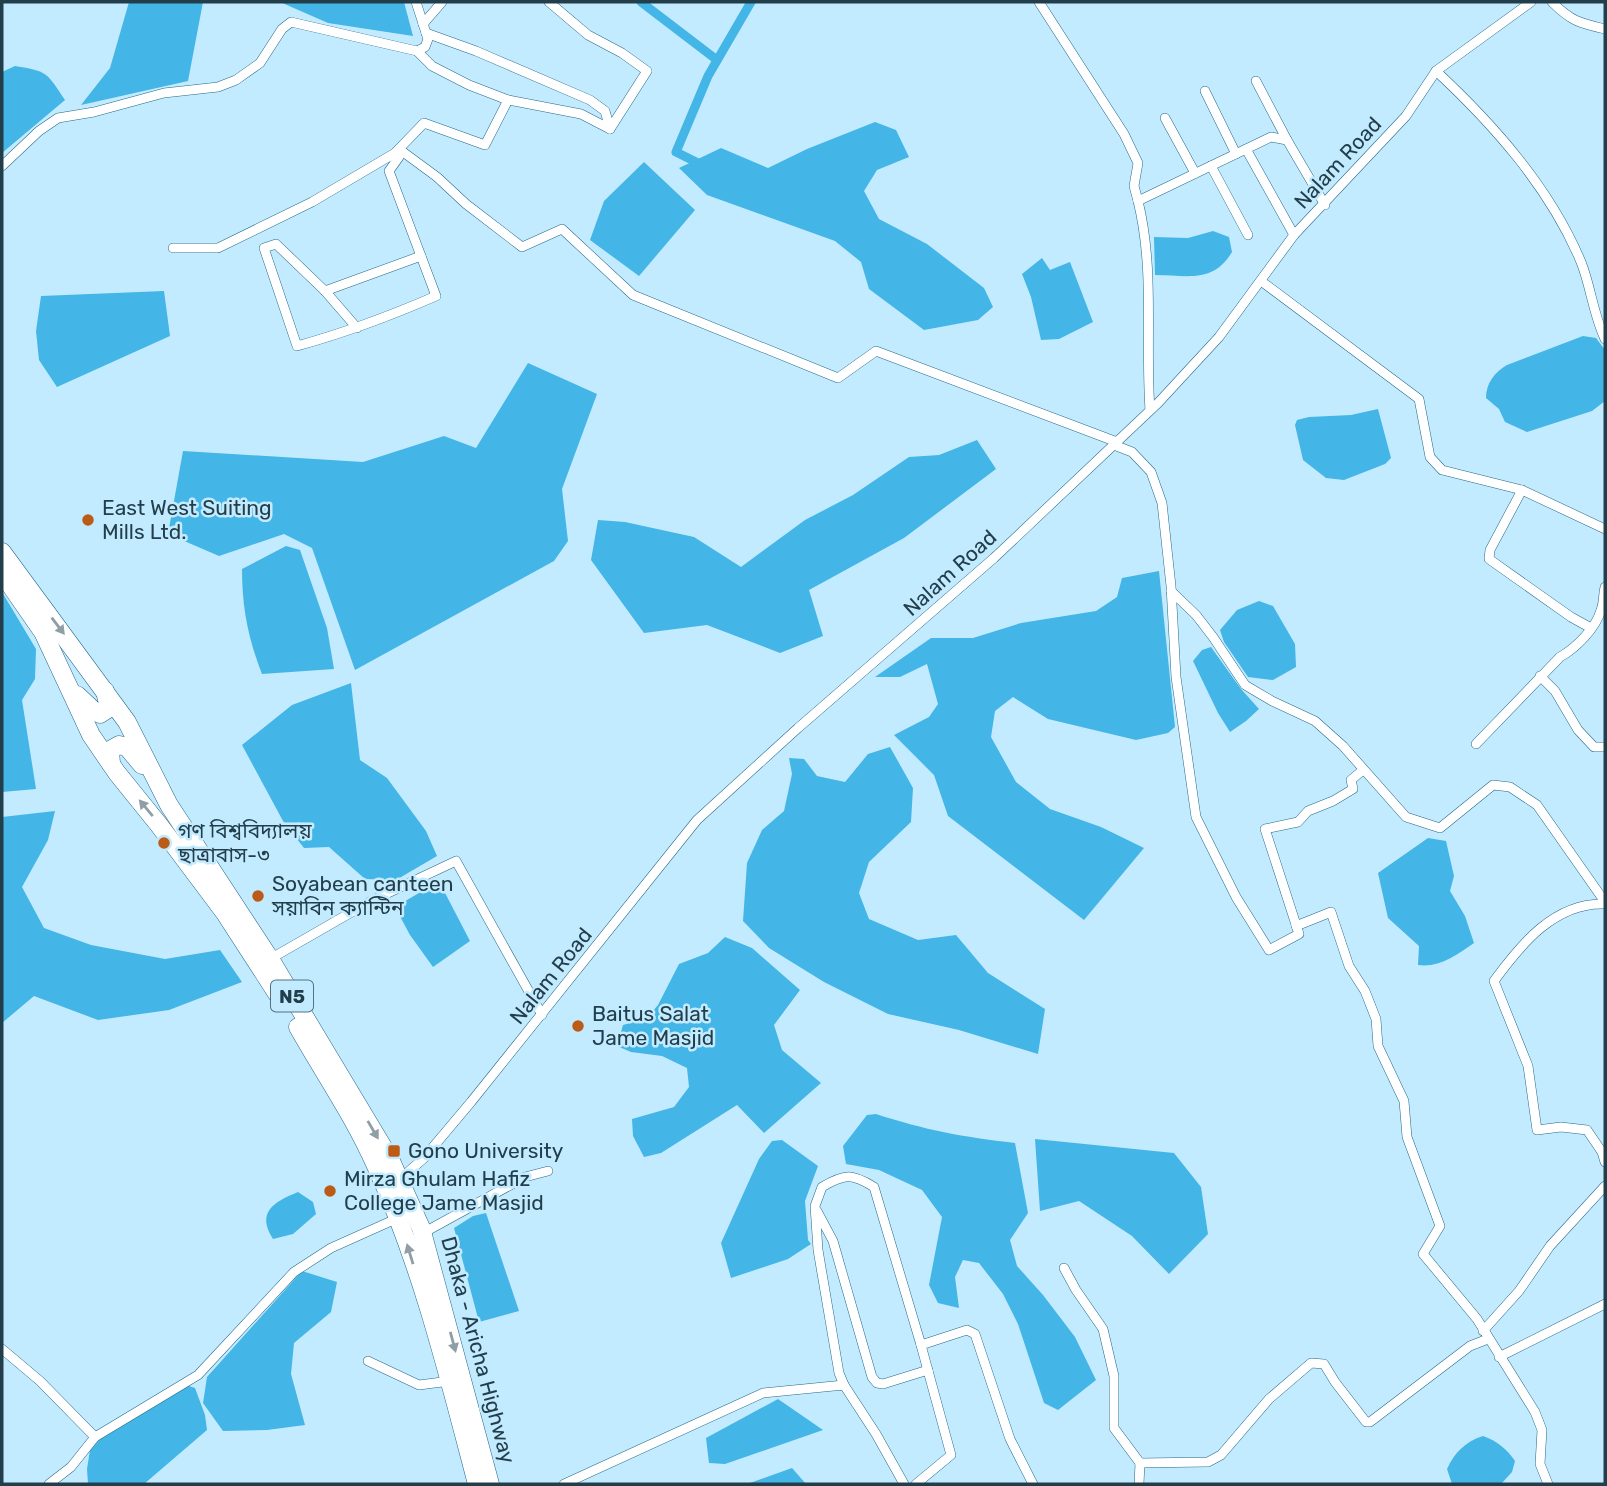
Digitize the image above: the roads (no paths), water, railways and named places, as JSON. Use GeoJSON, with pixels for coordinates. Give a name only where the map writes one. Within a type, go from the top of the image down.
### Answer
{"type":"FeatureCollection","features":[{"type":"Feature","properties":{"kind":"highway","name":"Dhaka - Aricha Highway"},"geometry":{"type":"LineString","coordinates":[[2,552],[105,691],[136,739],[156,783],[270,959],[360,1107],[400,1179],[423,1233],[490,1484]]}},
{"type":"Feature","properties":{"kind":"highway","name":"N5"},"geometry":{"type":"LineString","coordinates":[[2,573],[43,632],[91,735],[226,913],[291,1016],[375,1163],[398,1218],[450,1381],[477,1484]]}},
{"type":"Feature","properties":{"kind":"highway"},"geometry":{"type":"LineString","coordinates":[[64,679],[93,711],[100,714],[110,708],[105,691]]}},
{"type":"Feature","properties":{"kind":"highway"},"geometry":{"type":"LineString","coordinates":[[111,764],[110,750],[120,745],[127,747],[156,783]]}},
{"type":"Feature","properties":{"kind":"street"},"geometry":{"type":"LineString","coordinates":[[416,2],[428,43],[417,51]]}},
{"type":"Feature","properties":{"kind":"street"},"geometry":{"type":"LineString","coordinates":[[425,29],[442,2]]}},
{"type":"Feature","properties":{"kind":"street"},"geometry":{"type":"LineString","coordinates":[[549,2],[588,35],[622,53],[647,71],[610,129]]}},
{"type":"Feature","properties":{"kind":"street"},"geometry":{"type":"LineString","coordinates":[[1039,2],[1124,134],[1138,163],[1134,186],[1146,232],[1149,271],[1147,366],[1150,410]]}},
{"type":"Feature","properties":{"kind":"street","name":"Nalam Road"},"geometry":{"type":"LineString","coordinates":[[400,1179],[431,1150],[697,820],[798,728],[994,558],[1116,444],[1219,337],[1294,235],[1406,116],[1436,71],[1531,2]]}},
{"type":"Feature","properties":{"kind":"street"},"geometry":{"type":"LineString","coordinates":[[1552,2],[1566,17],[1577,23],[1605,30]]}},
{"type":"Feature","properties":{"kind":"street"},"geometry":{"type":"LineString","coordinates":[[2,166],[39,131],[58,118],[94,112],[164,93],[218,87],[236,80],[260,63],[287,24],[297,22],[417,51],[432,66],[469,85],[509,100],[582,114],[610,129]]}},
{"type":"Feature","properties":{"kind":"street"},"geometry":{"type":"LineString","coordinates":[[425,29],[590,100],[605,111],[610,129]]}},
{"type":"Feature","properties":{"kind":"street"},"geometry":{"type":"LineString","coordinates":[[1436,71],[1475,107],[1550,203],[1582,264],[1596,321],[1605,338]]}},
{"type":"Feature","properties":{"kind":"street"},"geometry":{"type":"LineString","coordinates":[[1256,81],[1325,205]]}},
{"type":"Feature","properties":{"kind":"street"},"geometry":{"type":"LineString","coordinates":[[1205,91],[1236,154]]}},
{"type":"Feature","properties":{"kind":"street"},"geometry":{"type":"LineString","coordinates":[[173,248],[218,248],[312,202],[397,151],[425,123],[485,145],[509,100]]}},
{"type":"Feature","properties":{"kind":"street"},"geometry":{"type":"LineString","coordinates":[[1165,118],[1195,173]]}},
{"type":"Feature","properties":{"kind":"street"},"geometry":{"type":"LineString","coordinates":[[1138,201],[1271,137],[1287,140]]}},
{"type":"Feature","properties":{"kind":"street"},"geometry":{"type":"LineString","coordinates":[[1246,149],[1294,235]]}},
{"type":"Feature","properties":{"kind":"street"},"geometry":{"type":"LineString","coordinates":[[356,328],[325,291],[276,244],[264,248],[297,346],[356,328],[436,296],[389,171],[399,157],[397,151]]}},
{"type":"Feature","properties":{"kind":"street"},"geometry":{"type":"LineString","coordinates":[[397,151],[438,177],[466,204],[522,247],[562,229],[633,295],[838,378],[876,351],[1132,452],[1151,472],[1162,503],[1176,677],[1196,817],[1236,897],[1269,950],[1299,934],[1265,829],[1298,822],[1308,811],[1333,802],[1353,789],[1351,780],[1363,770]]}},
{"type":"Feature","properties":{"kind":"street"},"geometry":{"type":"LineString","coordinates":[[1211,166],[1248,235]]}},
{"type":"Feature","properties":{"kind":"street"},"geometry":{"type":"LineString","coordinates":[[325,291],[421,256]]}},
{"type":"Feature","properties":{"kind":"street"},"geometry":{"type":"LineString","coordinates":[[1261,281],[1419,399],[1430,457],[1442,470],[1522,490],[1605,529]]}},
{"type":"Feature","properties":{"kind":"street"},"geometry":{"type":"LineString","coordinates":[[1522,490],[1490,550],[1489,559],[1591,628]]}},
{"type":"Feature","properties":{"kind":"street"},"geometry":{"type":"LineString","coordinates":[[1476,744],[1540,676],[1560,657],[1571,651],[1591,628],[1602,609],[1605,587]]}},
{"type":"Feature","properties":{"kind":"street"},"geometry":{"type":"LineString","coordinates":[[1171,591],[1213,636],[1245,685],[1315,721],[1343,746],[1406,817],[1440,828],[1493,785],[1510,787],[1537,805],[1605,903]]}},
{"type":"Feature","properties":{"kind":"street"},"geometry":{"type":"LineString","coordinates":[[1540,676],[1556,691],[1578,730],[1594,747],[1605,747]]}},
{"type":"Feature","properties":{"kind":"street"},"geometry":{"type":"LineString","coordinates":[[270,959],[371,901],[456,861],[542,1015]]}},
{"type":"Feature","properties":{"kind":"street"},"geometry":{"type":"LineString","coordinates":[[1605,903],[1588,903],[1550,920],[1520,947],[1494,981],[1528,1066],[1538,1130],[1561,1126],[1587,1130],[1602,1152],[1605,1162]]}},
{"type":"Feature","properties":{"kind":"street"},"geometry":{"type":"LineString","coordinates":[[1296,926],[1331,912],[1349,966],[1364,991],[1376,1020],[1378,1046],[1404,1101],[1407,1138],[1440,1226],[1423,1255],[1451,1286],[1486,1335],[1535,1412],[1542,1430],[1540,1464],[1548,1484]]}},
{"type":"Feature","properties":{"kind":"street"},"geometry":{"type":"LineString","coordinates":[[423,1233],[526,1177],[548,1171]]}},
{"type":"Feature","properties":{"kind":"street"},"geometry":{"type":"LineString","coordinates":[[904,1484],[839,1373],[818,1250],[815,1206],[822,1186],[841,1176],[858,1177],[874,1187],[951,1455],[916,1484]]}},
{"type":"Feature","properties":{"kind":"street"},"geometry":{"type":"LineString","coordinates":[[1140,1463],[1208,1462],[1221,1455],[1269,1398],[1311,1363],[1324,1364],[1366,1422],[1370,1422],[1486,1335],[1550,1246],[1605,1186]]}},
{"type":"Feature","properties":{"kind":"street"},"geometry":{"type":"LineString","coordinates":[[815,1206],[833,1241],[872,1377],[877,1383],[883,1384],[928,1370]]}},
{"type":"Feature","properties":{"kind":"street"},"geometry":{"type":"LineString","coordinates":[[49,1484],[71,1467],[95,1437],[198,1375],[294,1272],[331,1248],[398,1218]]}},
{"type":"Feature","properties":{"kind":"street"},"geometry":{"type":"LineString","coordinates":[[1064,1268],[1103,1329],[1114,1376],[1114,1428],[1140,1463],[1139,1484]]}},
{"type":"Feature","properties":{"kind":"street"},"geometry":{"type":"LineString","coordinates":[[1499,1357],[1605,1304]]}},
{"type":"Feature","properties":{"kind":"street"},"geometry":{"type":"LineString","coordinates":[[921,1345],[967,1330],[975,1334],[1010,1438],[1032,1484]]}},
{"type":"Feature","properties":{"kind":"street"},"geometry":{"type":"LineString","coordinates":[[2,1349],[40,1381],[95,1437]]}},
{"type":"Feature","properties":{"kind":"street"},"geometry":{"type":"LineString","coordinates":[[368,1361],[419,1385],[450,1381]]}},
{"type":"Feature","properties":{"kind":"street"},"geometry":{"type":"LineString","coordinates":[[564,1484],[763,1393],[844,1385]]}},
{"type":"Feature","properties":{"kind":"water"},"geometry":{"type":"Polygon","coordinates":[[[129,2],[203,2],[188,81],[81,105],[110,68],[129,2]]]}},
{"type":"Feature","properties":{"kind":"water"},"geometry":{"type":"Polygon","coordinates":[[[280,2],[404,2],[413,36],[328,23],[280,2]]]}},
{"type":"Feature","properties":{"kind":"water"},"geometry":{"type":"Polygon","coordinates":[[[15,66],[46,75],[65,100],[2,153],[2,72],[15,66]]]}},
{"type":"Feature","properties":{"kind":"water"},"geometry":{"type":"Polygon","coordinates":[[[875,122],[896,130],[909,157],[877,170],[864,191],[879,219],[927,244],[984,288],[993,307],[978,320],[924,330],[869,289],[861,262],[835,241],[707,195],[679,168],[721,148],[768,168],[875,122]]]}},
{"type":"Feature","properties":{"kind":"water"},"geometry":{"type":"Polygon","coordinates":[[[644,162],[695,210],[639,276],[590,240],[604,201],[644,162]]]}},
{"type":"Feature","properties":{"kind":"water"},"geometry":{"type":"Polygon","coordinates":[[[1213,231],[1229,237],[1232,252],[1216,269],[1198,276],[1155,275],[1154,237],[1188,238],[1213,231]]]}},
{"type":"Feature","properties":{"kind":"water"},"geometry":{"type":"Polygon","coordinates":[[[1042,258],[1050,270],[1070,262],[1093,322],[1059,339],[1041,340],[1031,297],[1022,274],[1042,258]]]}},
{"type":"Feature","properties":{"kind":"water"},"geometry":{"type":"Polygon","coordinates":[[[164,291],[170,336],[57,387],[39,360],[36,331],[41,296],[164,291]]]}},
{"type":"Feature","properties":{"kind":"water"},"geometry":{"type":"Polygon","coordinates":[[[1583,336],[1596,338],[1605,350],[1605,401],[1592,411],[1527,432],[1505,422],[1499,409],[1486,398],[1489,383],[1495,375],[1507,365],[1583,336]]]}},
{"type":"Feature","properties":{"kind":"water"},"geometry":{"type":"Polygon","coordinates":[[[528,363],[597,394],[562,489],[568,541],[554,561],[355,670],[312,548],[284,534],[219,556],[168,534],[183,451],[363,462],[444,436],[476,448],[528,363]]]}},
{"type":"Feature","properties":{"kind":"water"},"geometry":{"type":"Polygon","coordinates":[[[1378,409],[1391,458],[1385,464],[1344,480],[1326,478],[1303,460],[1295,425],[1297,420],[1351,415],[1378,409]]]}},
{"type":"Feature","properties":{"kind":"water"},"geometry":{"type":"Polygon","coordinates":[[[977,440],[996,469],[904,538],[809,590],[823,636],[780,653],[707,625],[644,633],[591,560],[598,520],[625,522],[694,537],[741,567],[805,520],[853,495],[909,457],[939,455],[977,440]]]}},
{"type":"Feature","properties":{"kind":"water"},"geometry":{"type":"Polygon","coordinates":[[[286,546],[300,550],[327,628],[334,669],[262,674],[247,623],[242,569],[286,546]]]}},
{"type":"Feature","properties":{"kind":"water"},"geometry":{"type":"Polygon","coordinates":[[[1159,571],[1175,727],[1168,733],[1136,740],[1048,719],[1013,697],[995,711],[991,737],[1016,782],[1050,809],[1101,827],[1144,848],[1084,920],[948,816],[934,775],[894,735],[929,717],[938,704],[927,664],[900,677],[875,677],[931,638],[973,638],[1021,623],[1096,611],[1117,597],[1122,578],[1159,571]]]}},
{"type":"Feature","properties":{"kind":"water"},"geometry":{"type":"Polygon","coordinates":[[[2,592],[36,649],[35,679],[22,700],[36,789],[2,792],[2,592]]]}},
{"type":"Feature","properties":{"kind":"water"},"geometry":{"type":"Polygon","coordinates":[[[1259,601],[1273,606],[1295,644],[1296,667],[1273,680],[1248,677],[1224,642],[1220,630],[1237,610],[1259,601]]]}},
{"type":"Feature","properties":{"kind":"water"},"geometry":{"type":"Polygon","coordinates":[[[1211,647],[1259,709],[1230,732],[1193,661],[1202,650],[1211,647]]]}},
{"type":"Feature","properties":{"kind":"water"},"geometry":{"type":"Polygon","coordinates":[[[351,683],[360,760],[387,778],[426,831],[437,856],[396,880],[365,879],[329,847],[304,848],[283,821],[242,745],[292,705],[351,683]]]}},
{"type":"Feature","properties":{"kind":"water"},"geometry":{"type":"Polygon","coordinates":[[[890,747],[913,788],[911,822],[869,862],[859,893],[869,919],[918,940],[956,935],[988,973],[1045,1009],[1038,1054],[959,1030],[888,1014],[824,982],[769,948],[743,921],[747,863],[762,830],[784,811],[792,774],[789,758],[804,759],[817,776],[845,782],[868,754],[890,747]]]}},
{"type":"Feature","properties":{"kind":"water"},"geometry":{"type":"Polygon","coordinates":[[[55,811],[48,840],[22,887],[44,928],[91,945],[165,959],[220,950],[242,982],[169,1010],[98,1020],[34,996],[2,1023],[2,817],[55,811]]]}},
{"type":"Feature","properties":{"kind":"water"},"geometry":{"type":"Polygon","coordinates":[[[1428,838],[1446,841],[1454,876],[1450,891],[1465,916],[1474,943],[1448,960],[1433,965],[1418,965],[1419,946],[1388,918],[1378,873],[1428,838]]]}},
{"type":"Feature","properties":{"kind":"water"},"geometry":{"type":"Polygon","coordinates":[[[431,886],[443,889],[470,941],[433,967],[410,935],[395,907],[431,886]]]}},
{"type":"Feature","properties":{"kind":"water"},"geometry":{"type":"Polygon","coordinates":[[[725,937],[752,948],[800,990],[774,1025],[782,1050],[821,1083],[764,1133],[737,1105],[661,1153],[644,1157],[633,1136],[632,1119],[674,1107],[689,1087],[687,1068],[662,1056],[631,1052],[617,1046],[623,1025],[647,1018],[658,1005],[679,964],[708,953],[725,937]]]}},
{"type":"Feature","properties":{"kind":"water"},"geometry":{"type":"Polygon","coordinates":[[[876,1114],[944,1132],[1015,1143],[1028,1213],[1010,1240],[1017,1266],[1075,1337],[1096,1380],[1058,1410],[1044,1403],[1018,1324],[1003,1294],[979,1263],[963,1260],[955,1277],[959,1308],[938,1303],[929,1285],[942,1217],[922,1190],[879,1170],[846,1164],[843,1146],[867,1115],[876,1114]]]}},
{"type":"Feature","properties":{"kind":"water"},"geometry":{"type":"Polygon","coordinates":[[[1035,1139],[1174,1153],[1201,1187],[1208,1234],[1169,1274],[1132,1236],[1079,1201],[1040,1211],[1035,1139]]]}},
{"type":"Feature","properties":{"kind":"water"},"geometry":{"type":"Polygon","coordinates":[[[782,1140],[818,1166],[805,1201],[808,1240],[811,1244],[788,1259],[731,1278],[721,1243],[759,1159],[772,1141],[782,1140]]]}},
{"type":"Feature","properties":{"kind":"water"},"geometry":{"type":"Polygon","coordinates":[[[298,1192],[313,1202],[316,1214],[293,1234],[273,1239],[266,1222],[267,1215],[275,1204],[298,1192]]]}},
{"type":"Feature","properties":{"kind":"water"},"geometry":{"type":"Polygon","coordinates":[[[486,1213],[519,1311],[479,1322],[454,1228],[473,1216],[486,1213]]]}},
{"type":"Feature","properties":{"kind":"water"},"geometry":{"type":"Polygon","coordinates":[[[302,1271],[337,1282],[331,1312],[294,1343],[291,1374],[305,1425],[267,1430],[223,1431],[203,1403],[207,1377],[302,1271]]]}},
{"type":"Feature","properties":{"kind":"water"},"geometry":{"type":"Polygon","coordinates":[[[186,1385],[195,1388],[205,1415],[207,1430],[144,1484],[88,1484],[90,1450],[104,1435],[186,1385]]]}},
{"type":"Feature","properties":{"kind":"water"},"geometry":{"type":"Polygon","coordinates":[[[778,1399],[823,1430],[725,1464],[709,1463],[706,1438],[778,1399]]]}},
{"type":"Feature","properties":{"kind":"water"},"geometry":{"type":"Polygon","coordinates":[[[1483,1436],[1497,1443],[1512,1457],[1515,1461],[1512,1472],[1501,1484],[1452,1484],[1447,1469],[1453,1458],[1466,1444],[1483,1436]]]}},
{"type":"Feature","properties":{"kind":"water"},"geometry":{"type":"Polygon","coordinates":[[[792,1468],[806,1484],[747,1484],[792,1468]]]}},
{"type":"Feature","properties":{"kind":"waterway"},"geometry":{"type":"LineString","coordinates":[[641,2],[717,60]]}},
{"type":"Feature","properties":{"kind":"waterway"},"geometry":{"type":"LineString","coordinates":[[704,166],[676,152],[708,76],[751,2]]}},
{"type":"Feature","properties":{"kind":"place","name":"East West Suiting Mills Ltd."},"geometry":{"type":"Point","coordinates":[88,520]}},
{"type":"Feature","properties":{"kind":"place","name":"গণ বিশ্ববিদ্যালয় ছাত্রাবাস-৩"},"geometry":{"type":"Point","coordinates":[164,843]}},
{"type":"Feature","properties":{"kind":"place","name":"Soyabean canteen সয়াবিন ক্যান্টিন"},"geometry":{"type":"Point","coordinates":[258,896]}},
{"type":"Feature","properties":{"kind":"place","name":"Baitus Salat Jame Masjid"},"geometry":{"type":"Point","coordinates":[578,1026]}},
{"type":"Feature","properties":{"kind":"place","name":"Gono University"},"geometry":{"type":"Point","coordinates":[394,1151]}},
{"type":"Feature","properties":{"kind":"place","name":"Mirza Ghulam Hafiz College Jame Masjid"},"geometry":{"type":"Point","coordinates":[330,1191]}}]}
